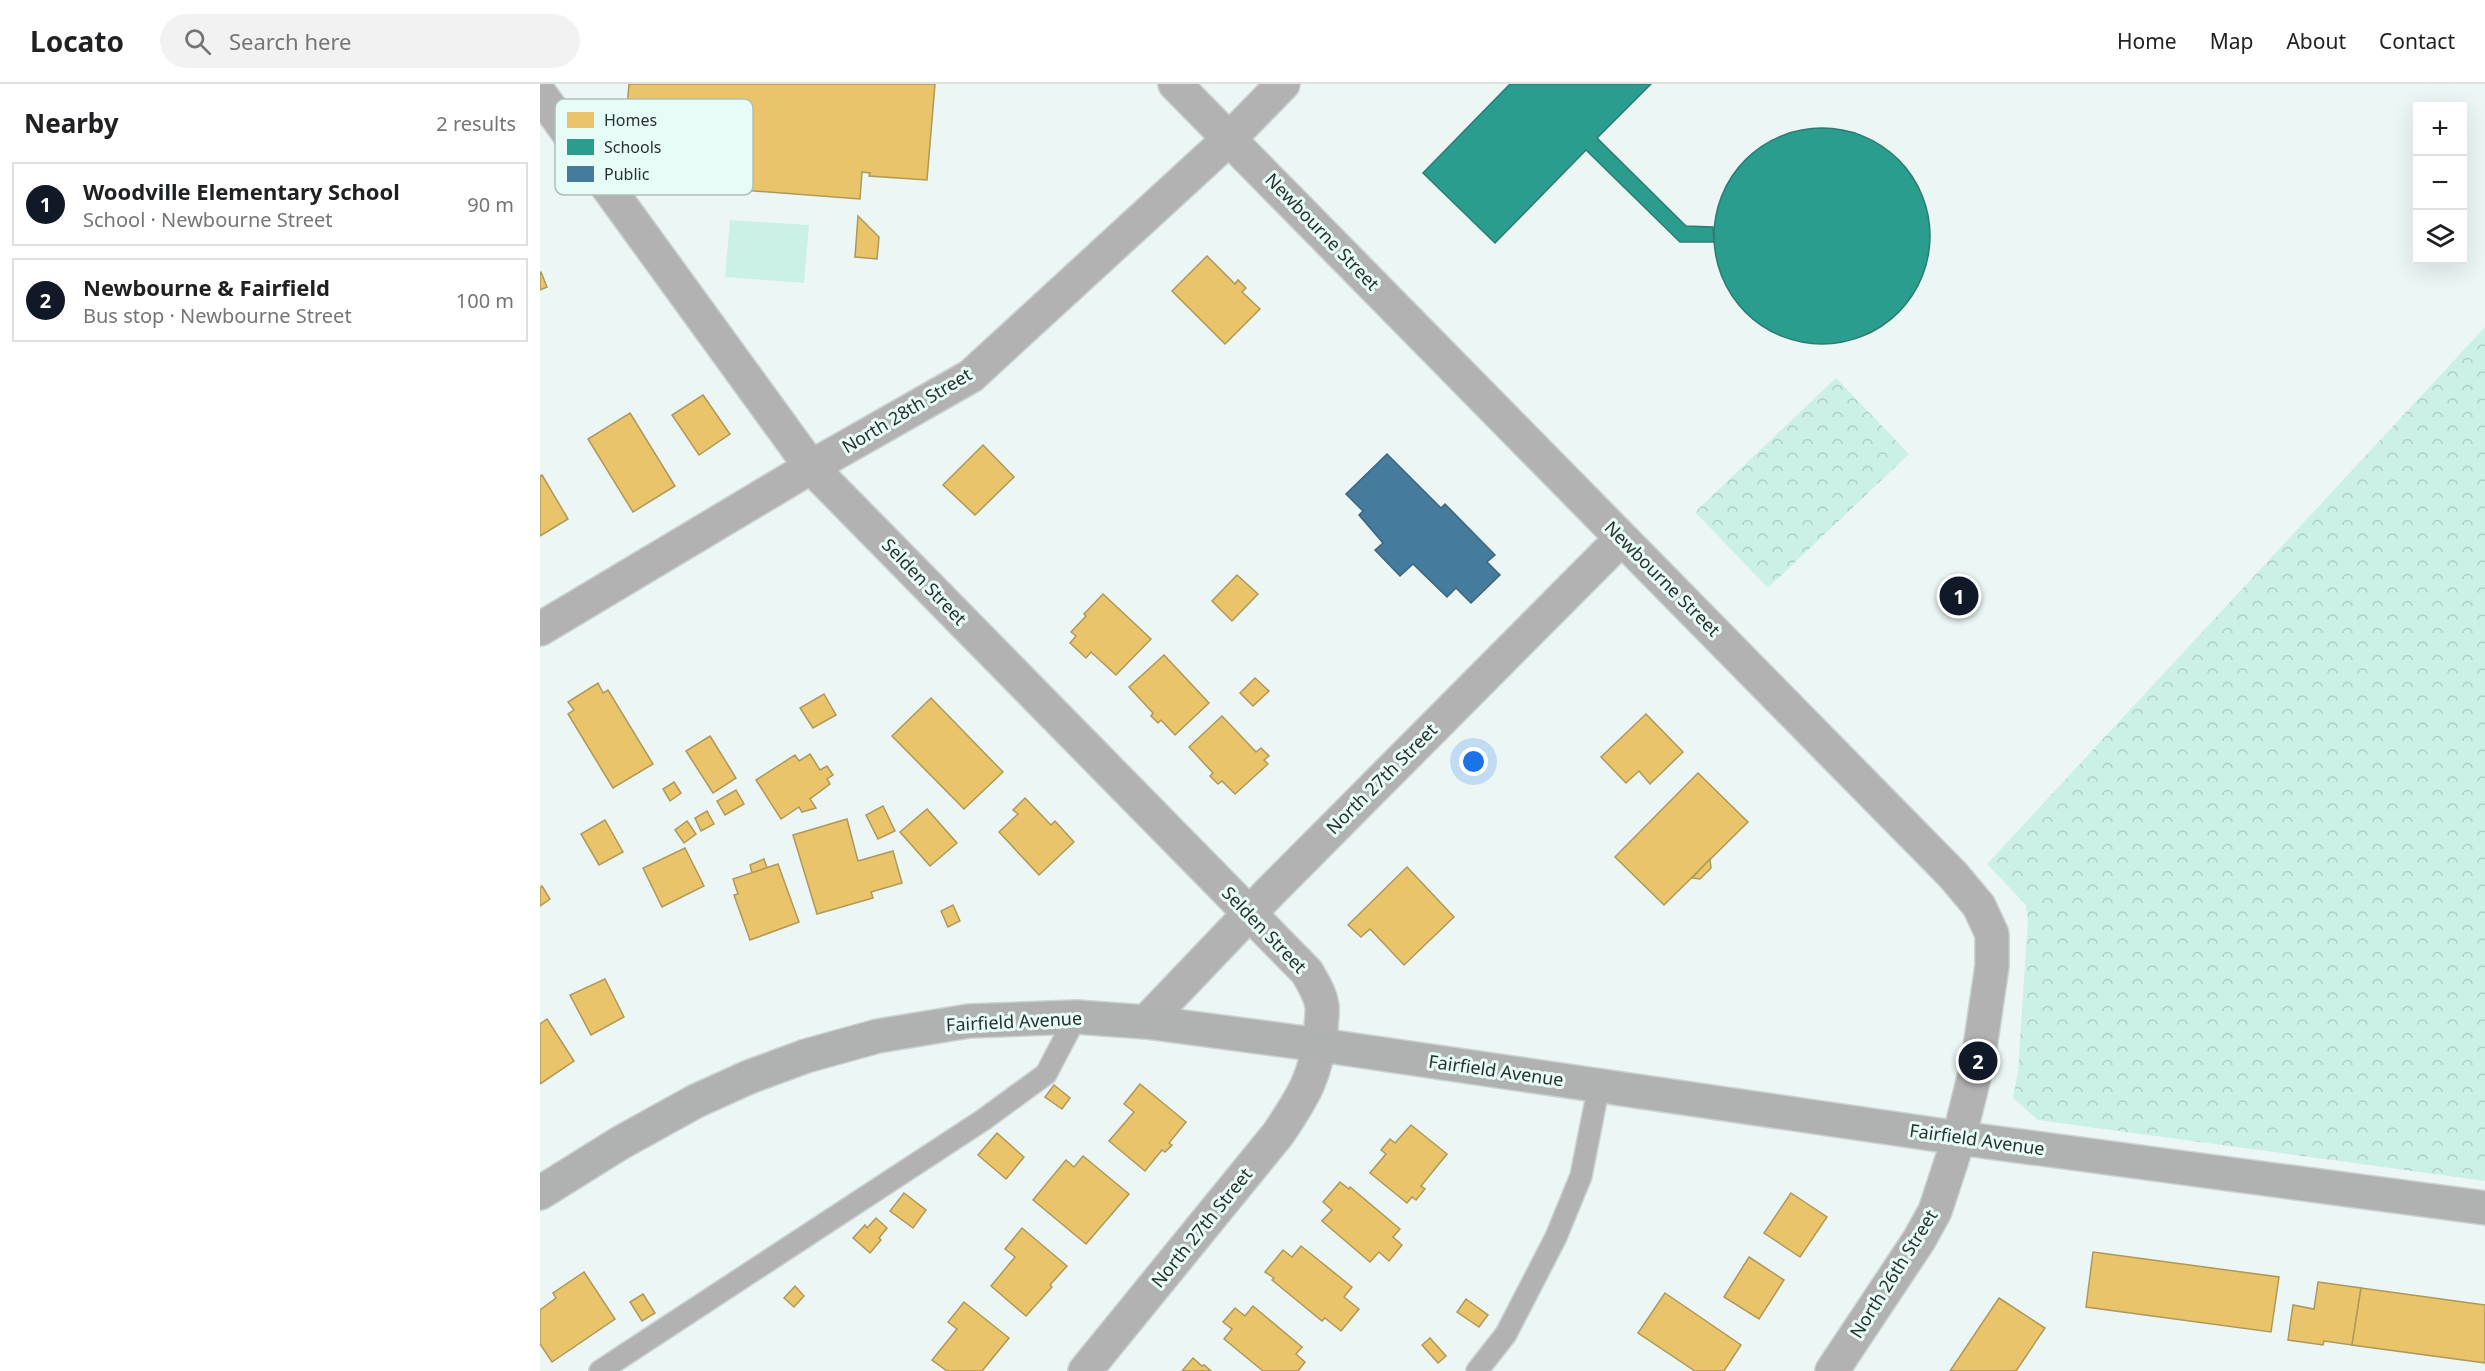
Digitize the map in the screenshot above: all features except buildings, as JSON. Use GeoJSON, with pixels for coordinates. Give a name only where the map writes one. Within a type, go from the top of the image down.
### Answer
{"type":"FeatureCollection","features":[{"type":"Feature","properties":{"kind":"main road","name":"Fairfield Avenue"},"geometry":{"type":"LineString","coordinates":[[540,1194],[620,1143],[696,1101],[749,1077],[806,1056],[878,1036],[959,1022],[1028,1017],[1076,1017],[1146,1022],[1320,1045],[1959,1138],[2485,1208]]}},
{"type":"Feature","properties":{"kind":"street","name":"Newbourne Street"},"geometry":{"type":"LineString","coordinates":[[1175,84],[1953,875],[1979,906],[1992,934],[1992,966],[1978,1061],[1959,1138]]}},
{"type":"Feature","properties":{"kind":"street","name":"North 28th Street"},"geometry":{"type":"LineString","coordinates":[[540,629],[811,467],[971,376],[1230,138],[1283,84]]}},
{"type":"Feature","properties":{"kind":"street","name":"Selden Street"},"geometry":{"type":"LineString","coordinates":[[540,94],[555,115]]}},
{"type":"Feature","properties":{"kind":"street","name":"Selden Street"},"geometry":{"type":"LineString","coordinates":[[613,195],[811,467],[1307,972],[1317,990],[1322,1006],[1320,1045]]}},
{"type":"Feature","properties":{"kind":"street","name":"North 27th Street"},"geometry":{"type":"LineString","coordinates":[[1146,1022],[1249,914],[1621,539]]}},
{"type":"Feature","properties":{"kind":"street","name":"North 27th Street"},"geometry":{"type":"LineString","coordinates":[[1085,1371],[1278,1134],[1309,1086],[1320,1045]]}},
{"type":"Feature","properties":{"kind":"street","name":"North 26th Street"},"geometry":{"type":"LineString","coordinates":[[1832,1371],[1919,1240],[1941,1195],[1959,1138]]}},
{"type":"Feature","properties":{"kind":"lane"},"geometry":{"type":"LineString","coordinates":[[600,1371],[983,1120],[1046,1074],[1076,1017]]}},
{"type":"Feature","properties":{"kind":"lane"},"geometry":{"type":"LineString","coordinates":[[1477,1371],[1506,1334],[1556,1237],[1581,1176],[1599,1085]]}},
{"type":"Feature","properties":{"kind":"green space"},"geometry":{"type":"Polygon","coordinates":[[[730,220],[809,225],[804,283],[725,277],[730,220]]]}},
{"type":"Feature","properties":{"kind":"green space"},"geometry":{"type":"Polygon","coordinates":[[[2485,327],[2485,1181],[2038,1120],[2013,1098],[2018,1071],[2028,919],[2026,905],[1987,864],[2485,327]]]}},
{"type":"Feature","properties":{"kind":"green space"},"geometry":{"type":"Polygon","coordinates":[[[1836,378],[1909,454],[1768,588],[1695,512],[1836,378]]]}},
{"type":"Feature","properties":{"kind":"place","name":"Woodville Elementary School"},"geometry":{"type":"Point","coordinates":[1959,596]}},
{"type":"Feature","properties":{"kind":"place","name":"Newbourne & Fairfield"},"geometry":{"type":"Point","coordinates":[1978,1061]}}]}
